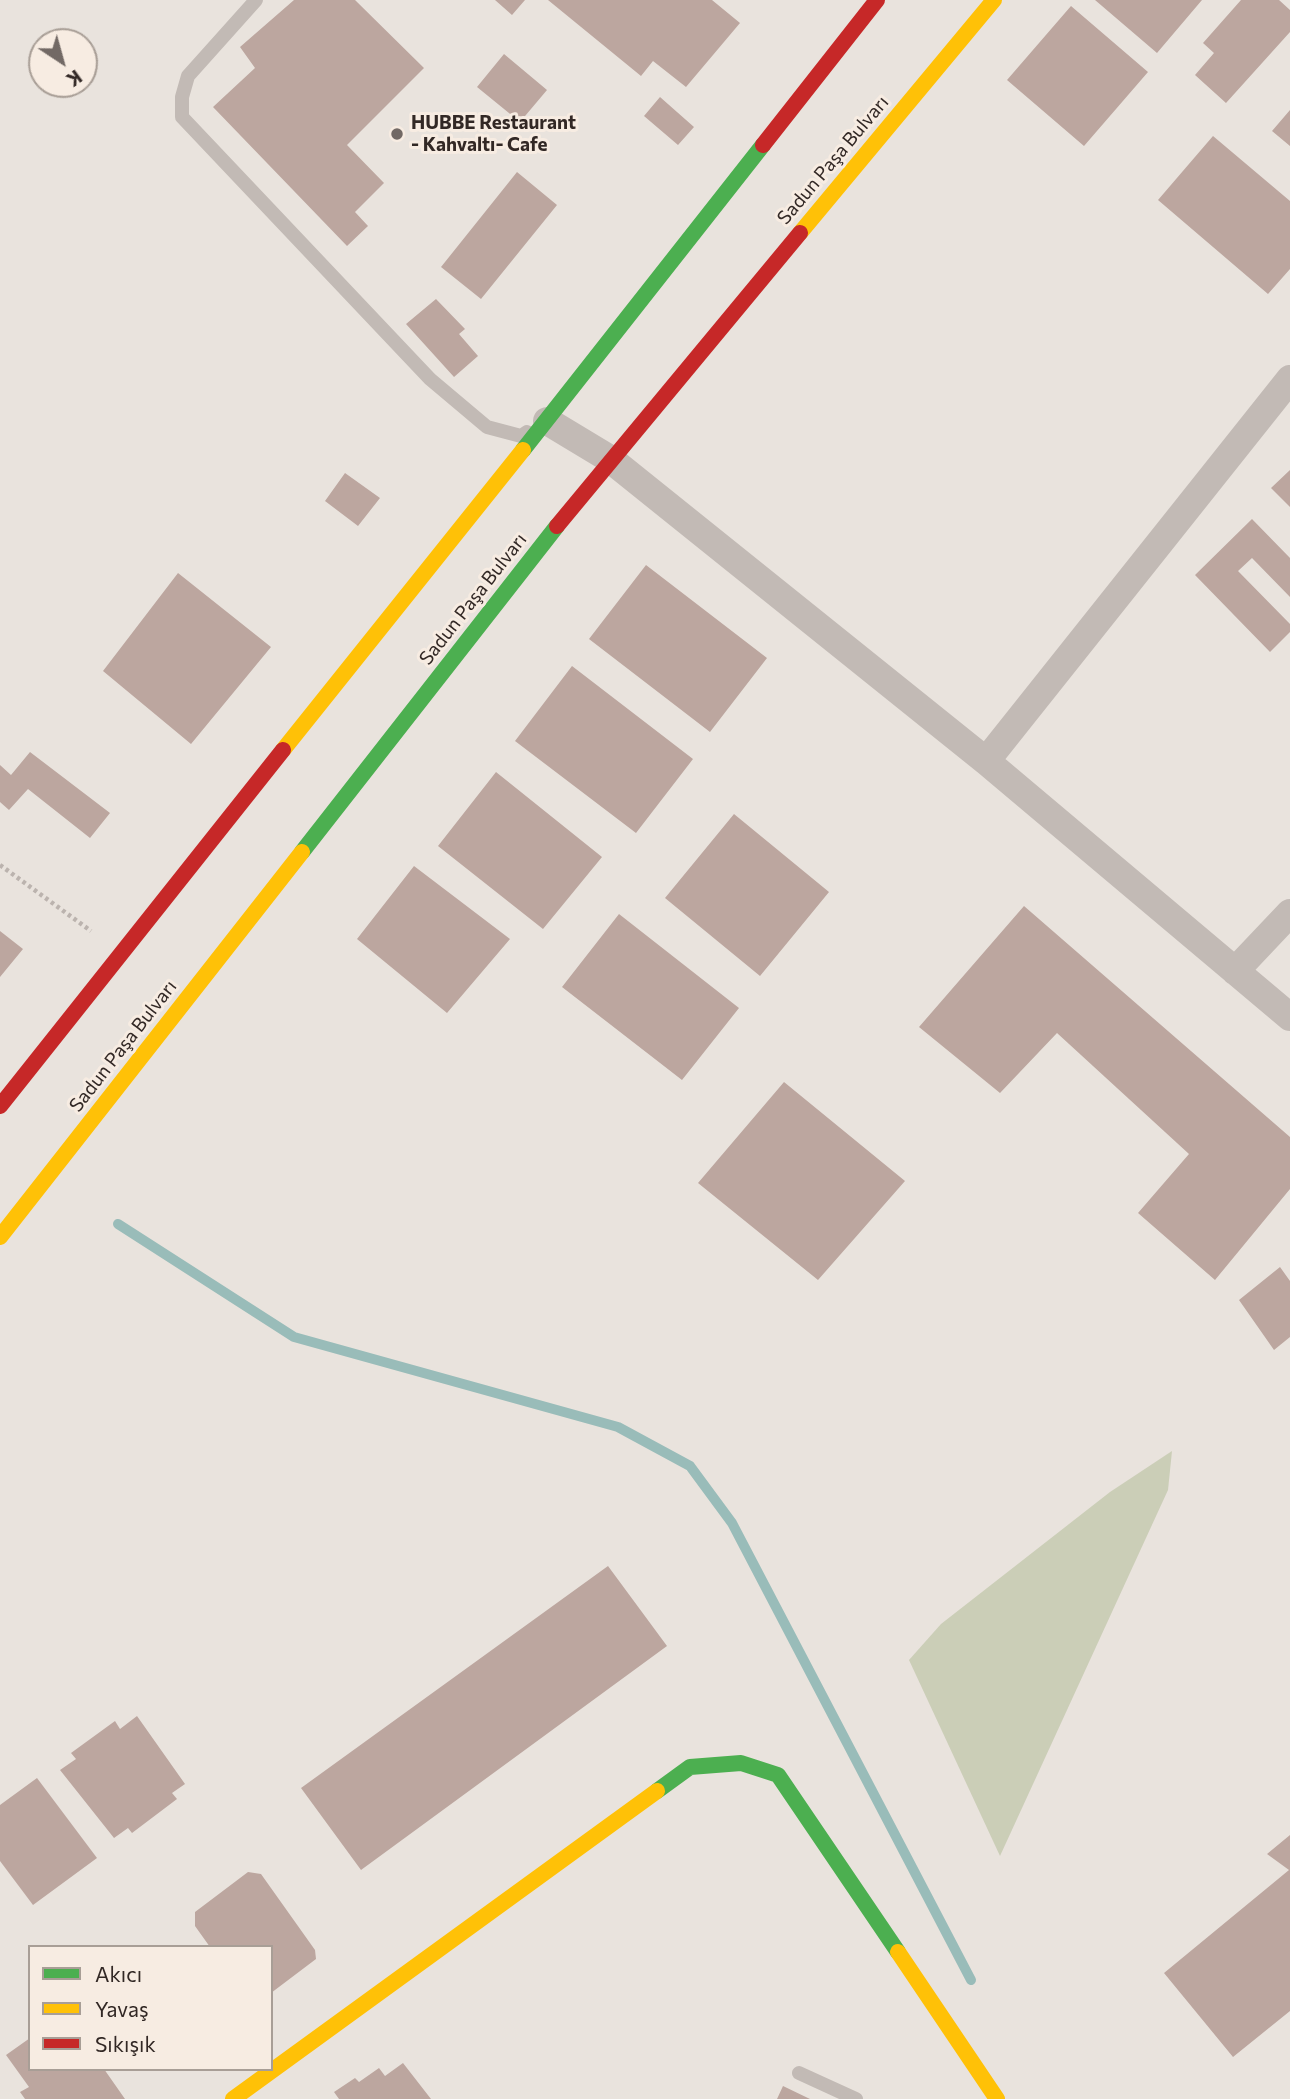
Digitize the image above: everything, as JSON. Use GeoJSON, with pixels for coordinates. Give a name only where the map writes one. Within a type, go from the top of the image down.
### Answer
{"type":"FeatureCollection","features":[{"type":"Feature","properties":{"kind":"main road"},"geometry":{"type":"LineString","coordinates":[[0,1106],[547,421],[877,0]]}},
{"type":"Feature","properties":{"kind":"main road","name":"Sadun Paşa Bulvarı"},"geometry":{"type":"LineString","coordinates":[[0,1237],[610,459],[994,0]]}},
{"type":"Feature","properties":{"kind":"main road"},"geometry":{"type":"LineString","coordinates":[[273,2070],[690,1767],[741,1763],[778,1775],[997,2099]]}},
{"type":"Feature","properties":{"kind":"main road"},"geometry":{"type":"LineString","coordinates":[[233,2099],[272,2071]]}},
{"type":"Feature","properties":{"kind":"street"},"geometry":{"type":"LineString","coordinates":[[985,761],[1290,379]]}},
{"type":"Feature","properties":{"kind":"street"},"geometry":{"type":"LineString","coordinates":[[547,421],[610,459],[985,761],[1290,1017]]}},
{"type":"Feature","properties":{"kind":"street"},"geometry":{"type":"LineString","coordinates":[[1235,971],[1290,913]]}},
{"type":"Feature","properties":{"kind":"lane"},"geometry":{"type":"LineString","coordinates":[[256,0],[188,76],[182,97],[182,117],[430,379],[487,427],[522,436],[547,421]]}},
{"type":"Feature","properties":{"kind":"lane"},"geometry":{"type":"LineString","coordinates":[[799,2073],[856,2099]]}},
{"type":"Feature","properties":{"kind":"path"},"geometry":{"type":"LineString","coordinates":[[0,865],[120,953]]}},
{"type":"Feature","properties":{"kind":"green space"},"geometry":{"type":"Polygon","coordinates":[[[1172,1451],[1168,1490],[1000,1856],[909,1660],[941,1624],[1110,1492],[1172,1451]]]}},
{"type":"Feature","properties":{"kind":"building"},"geometry":{"type":"Polygon","coordinates":[[[294,0],[355,0],[424,68],[347,145],[384,183],[355,212],[368,226],[347,246],[213,107],[255,68],[240,47],[294,0]]]}},
{"type":"Feature","properties":{"kind":"building"},"geometry":{"type":"Polygon","coordinates":[[[495,0],[525,0],[512,15],[495,0]]]}},
{"type":"Feature","properties":{"kind":"building"},"geometry":{"type":"Polygon","coordinates":[[[548,0],[712,0],[740,23],[686,87],[653,61],[641,76],[548,0]]]}},
{"type":"Feature","properties":{"kind":"building"},"geometry":{"type":"Polygon","coordinates":[[[1095,0],[1202,0],[1157,53],[1095,0]]]}},
{"type":"Feature","properties":{"kind":"building"},"geometry":{"type":"Polygon","coordinates":[[[1241,0],[1279,0],[1290,10],[1290,32],[1226,103],[1195,75],[1214,53],[1203,43],[1241,0]]]}},
{"type":"Feature","properties":{"kind":"building"},"geometry":{"type":"Polygon","coordinates":[[[1071,6],[1148,72],[1084,146],[1007,80],[1071,6]]]}},
{"type":"Feature","properties":{"kind":"building"},"geometry":{"type":"Polygon","coordinates":[[[504,54],[547,90],[520,122],[477,87],[504,54]]]}},
{"type":"Feature","properties":{"kind":"building"},"geometry":{"type":"Polygon","coordinates":[[[660,97],[694,127],[678,145],[644,116],[660,97]]]}},
{"type":"Feature","properties":{"kind":"building"},"geometry":{"type":"Polygon","coordinates":[[[1290,110],[1290,146],[1272,131],[1290,110]]]}},
{"type":"Feature","properties":{"kind":"building"},"geometry":{"type":"Polygon","coordinates":[[[1213,136],[1290,201],[1290,269],[1268,294],[1158,200],[1213,136]]]}},
{"type":"Feature","properties":{"kind":"building"},"geometry":{"type":"Polygon","coordinates":[[[517,172],[557,205],[481,299],[441,267],[517,172]]]}},
{"type":"Feature","properties":{"kind":"building"},"geometry":{"type":"Polygon","coordinates":[[[436,299],[465,329],[459,334],[478,356],[454,377],[406,324],[436,299]]]}},
{"type":"Feature","properties":{"kind":"building"},"geometry":{"type":"Polygon","coordinates":[[[1290,470],[1290,507],[1271,488],[1290,470]]]}},
{"type":"Feature","properties":{"kind":"building"},"geometry":{"type":"Polygon","coordinates":[[[345,473],[380,498],[358,526],[325,501],[345,473]]]}},
{"type":"Feature","properties":{"kind":"building"},"geometry":{"type":"Polygon","coordinates":[[[1252,519],[1290,558],[1290,597],[1252,558],[1238,571],[1290,624],[1290,632],[1270,652],[1195,575],[1252,519]]]}},
{"type":"Feature","properties":{"kind":"building"},"geometry":{"type":"Polygon","coordinates":[[[646,565],[767,658],[710,732],[589,639],[646,565]]]}},
{"type":"Feature","properties":{"kind":"building"},"geometry":{"type":"Polygon","coordinates":[[[178,573],[271,647],[191,744],[103,671],[178,573]]]}},
{"type":"Feature","properties":{"kind":"building"},"geometry":{"type":"Polygon","coordinates":[[[572,666],[693,759],[636,833],[515,741],[572,666]]]}},
{"type":"Feature","properties":{"kind":"building"},"geometry":{"type":"Polygon","coordinates":[[[30,752],[110,813],[90,838],[28,789],[9,810],[0,802],[0,765],[11,775],[30,752]]]}},
{"type":"Feature","properties":{"kind":"building"},"geometry":{"type":"Polygon","coordinates":[[[496,772],[602,857],[543,929],[438,846],[496,772]]]}},
{"type":"Feature","properties":{"kind":"building"},"geometry":{"type":"Polygon","coordinates":[[[734,814],[829,892],[760,976],[665,898],[734,814]]]}},
{"type":"Feature","properties":{"kind":"building"},"geometry":{"type":"Polygon","coordinates":[[[414,866],[510,939],[447,1013],[357,939],[414,866]]]}},
{"type":"Feature","properties":{"kind":"building"},"geometry":{"type":"Polygon","coordinates":[[[1024,906],[1290,1137],[1290,1189],[1215,1280],[1138,1213],[1189,1154],[1057,1033],[1000,1093],[919,1027],[1024,906]]]}},
{"type":"Feature","properties":{"kind":"building"},"geometry":{"type":"Polygon","coordinates":[[[619,914],[739,1008],[682,1080],[562,987],[619,914]]]}},
{"type":"Feature","properties":{"kind":"building"},"geometry":{"type":"Polygon","coordinates":[[[0,931],[23,949],[0,977],[0,931]]]}},
{"type":"Feature","properties":{"kind":"building"},"geometry":{"type":"Polygon","coordinates":[[[784,1082],[905,1181],[818,1280],[698,1183],[784,1082]]]}},
{"type":"Feature","properties":{"kind":"building"},"geometry":{"type":"Polygon","coordinates":[[[1280,1267],[1290,1281],[1290,1337],[1274,1350],[1239,1300],[1280,1267]]]}},
{"type":"Feature","properties":{"kind":"building"},"geometry":{"type":"Polygon","coordinates":[[[608,1566],[667,1646],[361,1870],[301,1788],[608,1566]]]}},
{"type":"Feature","properties":{"kind":"building"},"geometry":{"type":"Polygon","coordinates":[[[137,1716],[185,1784],[172,1793],[177,1799],[132,1833],[128,1828],[114,1838],[60,1770],[76,1759],[71,1753],[115,1721],[120,1729],[137,1716]]]}},
{"type":"Feature","properties":{"kind":"building"},"geometry":{"type":"Polygon","coordinates":[[[37,1778],[97,1858],[33,1905],[0,1861],[0,1805],[37,1778]]]}},
{"type":"Feature","properties":{"kind":"building"},"geometry":{"type":"Polygon","coordinates":[[[1290,1835],[1290,2011],[1233,2057],[1164,1973],[1289,1870],[1267,1854],[1290,1835]]]}},
{"type":"Feature","properties":{"kind":"building"},"geometry":{"type":"Polygon","coordinates":[[[248,1872],[261,1874],[315,1950],[316,1959],[273,1991],[273,1945],[209,1945],[195,1926],[195,1912],[248,1872]]]}},
{"type":"Feature","properties":{"kind":"building"},"geometry":{"type":"Polygon","coordinates":[[[28,2039],[28,2071],[105,2071],[125,2099],[25,2099],[20,2092],[29,2087],[6,2055],[28,2039]]]}},
{"type":"Feature","properties":{"kind":"building"},"geometry":{"type":"Polygon","coordinates":[[[403,2063],[431,2099],[339,2099],[334,2092],[355,2078],[359,2082],[379,2068],[385,2076],[403,2063]]]}},
{"type":"Feature","properties":{"kind":"building"},"geometry":{"type":"Polygon","coordinates":[[[783,2086],[810,2099],[777,2099],[783,2086]]]}},
{"type":"Feature","properties":{"kind":"waterway"},"geometry":{"type":"LineString","coordinates":[[118,1224],[294,1337],[618,1427],[690,1466],[732,1523],[971,1980]]}},
{"type":"Feature","properties":{"kind":"traffic: fast"},"geometry":{"type":"LineString","coordinates":[[523,450],[763,145]]}},
{"type":"Feature","properties":{"kind":"traffic: fast"},"geometry":{"type":"LineString","coordinates":[[302,852],[557,526]]}},
{"type":"Feature","properties":{"kind":"traffic: fast"},"geometry":{"type":"LineString","coordinates":[[657,1791],[690,1767],[741,1763],[778,1775],[898,1952]]}},
{"type":"Feature","properties":{"kind":"traffic: slow"},"geometry":{"type":"LineString","coordinates":[[800,233],[994,0]]}},
{"type":"Feature","properties":{"kind":"traffic: slow"},"geometry":{"type":"LineString","coordinates":[[283,750],[523,450]]}},
{"type":"Feature","properties":{"kind":"traffic: slow"},"geometry":{"type":"LineString","coordinates":[[0,1237],[302,852]]}},
{"type":"Feature","properties":{"kind":"traffic: slow"},"geometry":{"type":"LineString","coordinates":[[273,2070],[657,1791]]}},
{"type":"Feature","properties":{"kind":"traffic: slow"},"geometry":{"type":"LineString","coordinates":[[898,1952],[997,2099]]}},
{"type":"Feature","properties":{"kind":"traffic: slow"},"geometry":{"type":"LineString","coordinates":[[233,2099],[272,2071]]}},
{"type":"Feature","properties":{"kind":"traffic: jam"},"geometry":{"type":"LineString","coordinates":[[763,145],[877,0]]}},
{"type":"Feature","properties":{"kind":"traffic: jam"},"geometry":{"type":"LineString","coordinates":[[557,526],[800,233]]}},
{"type":"Feature","properties":{"kind":"traffic: jam"},"geometry":{"type":"LineString","coordinates":[[0,1106],[283,750]]}},
{"type":"Feature","properties":{"kind":"place","name":"HUBBE Restaurant - Kahvaltı- Cafe"},"geometry":{"type":"Point","coordinates":[397,134]}}]}
